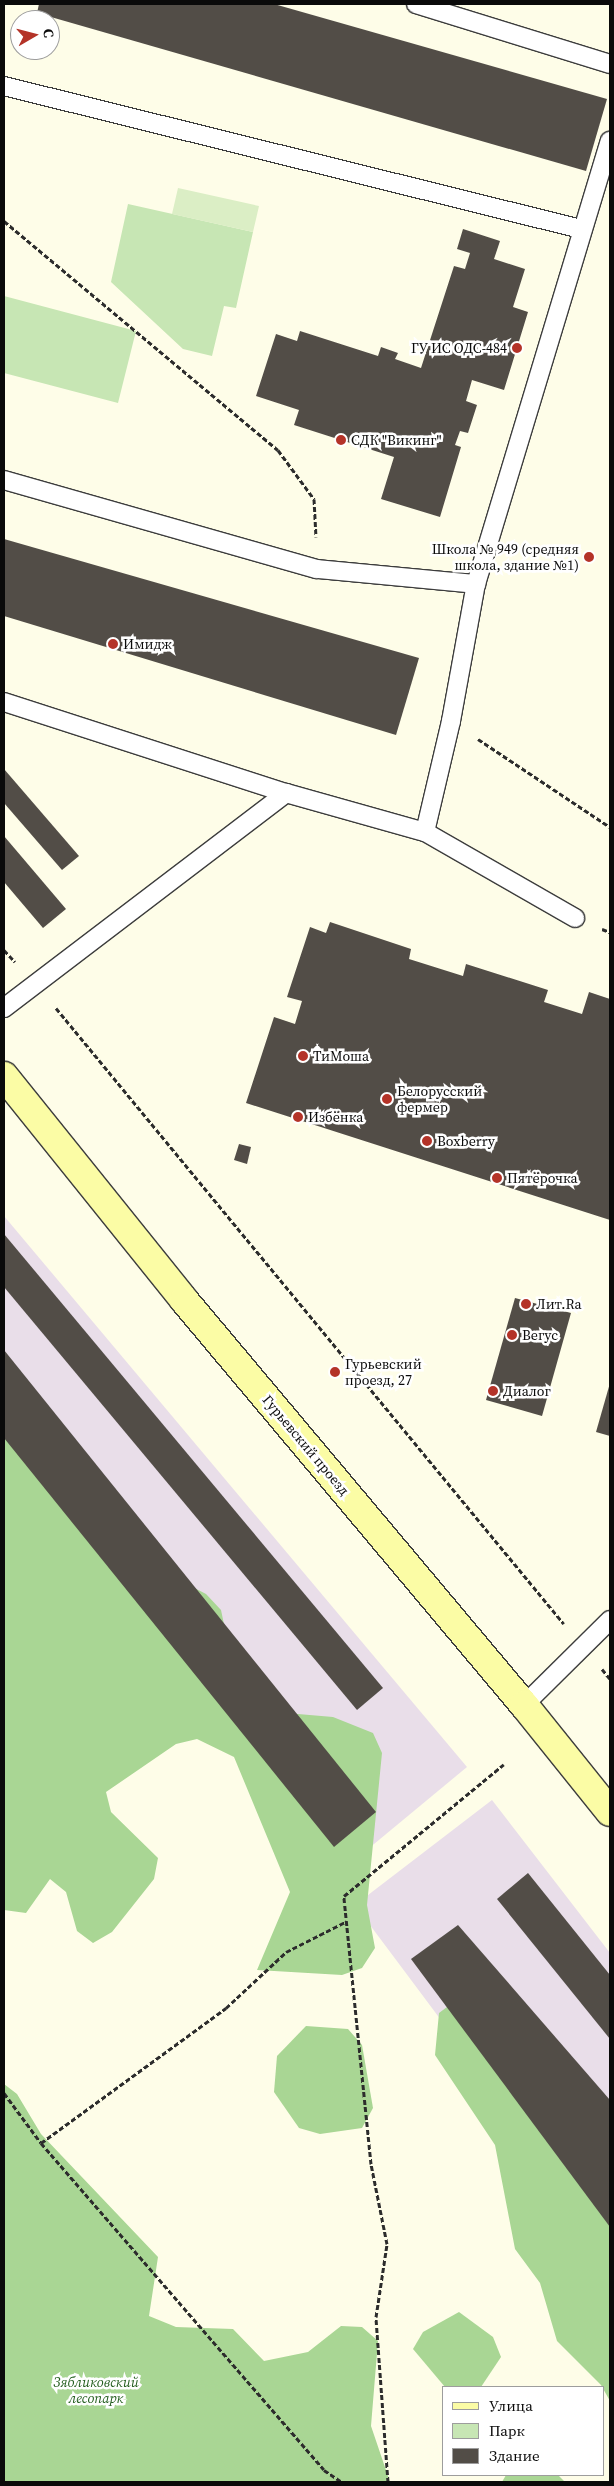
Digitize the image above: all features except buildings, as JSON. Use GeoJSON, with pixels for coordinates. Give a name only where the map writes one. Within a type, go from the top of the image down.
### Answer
{"type":"FeatureCollection","features":[{"type":"Feature","properties":{"kind":"street","name":"Гурьевский проезд"},"geometry":{"type":"LineString","coordinates":[[4,1076],[184,1300],[524,1705],[610,1812]]}},
{"type":"Feature","properties":{"kind":"lane"},"geometry":{"type":"LineString","coordinates":[[416,4],[610,64]]}},
{"type":"Feature","properties":{"kind":"lane"},"geometry":{"type":"LineString","coordinates":[[4,86],[582,229]]}},
{"type":"Feature","properties":{"kind":"lane"},"geometry":{"type":"LineString","coordinates":[[425,832],[451,721],[476,584],[610,141]]}},
{"type":"Feature","properties":{"kind":"lane"},"geometry":{"type":"LineString","coordinates":[[4,480],[317,569],[476,584]]}},
{"type":"Feature","properties":{"kind":"lane"},"geometry":{"type":"LineString","coordinates":[[4,702],[286,793],[425,832],[575,918]]}},
{"type":"Feature","properties":{"kind":"lane"},"geometry":{"type":"LineString","coordinates":[[4,1008],[37,985],[286,793]]}},
{"type":"Feature","properties":{"kind":"lane"},"geometry":{"type":"LineString","coordinates":[[524,1705],[610,1620]]}},
{"type":"Feature","properties":{"kind":"path"},"geometry":{"type":"LineString","coordinates":[[4,221],[278,450],[314,499],[317,569]]}},
{"type":"Feature","properties":{"kind":"path"},"geometry":{"type":"LineString","coordinates":[[451,721],[610,827]]}},
{"type":"Feature","properties":{"kind":"path"},"geometry":{"type":"LineString","coordinates":[[4,950],[37,985],[541,1600],[584,1646],[610,1679]]}},
{"type":"Feature","properties":{"kind":"path"},"geometry":{"type":"LineString","coordinates":[[388,2482],[376,2317],[387,2244],[371,2164],[344,1896],[504,1764]]}},
{"type":"Feature","properties":{"kind":"path"},"geometry":{"type":"LineString","coordinates":[[41,2143],[226,2008],[286,1952],[347,1921]]}},
{"type":"Feature","properties":{"kind":"path"},"geometry":{"type":"LineString","coordinates":[[4,2093],[41,2143],[324,2470],[342,2482]]}},
{"type":"Feature","properties":{"kind":"shaded area"},"geometry":{"type":"Polygon","coordinates":[[[4,1216],[467,1767],[333,1878],[4,1460],[4,1216]]]}},
{"type":"Feature","properties":{"kind":"shaded area"},"geometry":{"type":"Polygon","coordinates":[[[492,1800],[610,1953],[610,2253],[568,2190],[355,1905],[492,1800]]]}},
{"type":"Feature","properties":{"kind":"green space"},"geometry":{"type":"Polygon","coordinates":[[[178,188],[259,206],[253,232],[172,214],[178,188]]]}},
{"type":"Feature","properties":{"kind":"green space"},"geometry":{"type":"Polygon","coordinates":[[[128,204],[253,232],[236,308],[224,306],[212,356],[183,349],[111,282],[128,204]]]}},
{"type":"Feature","properties":{"kind":"green space"},"geometry":{"type":"Polygon","coordinates":[[[4,296],[136,331],[118,403],[4,373],[4,296]]]}},
{"type":"Feature","properties":{"kind":"green space"},"geometry":{"type":"Polygon","coordinates":[[[4,1370],[17,1424],[112,1545],[206,1594],[221,1610],[239,1695],[251,1710],[333,1717],[373,1733],[382,1753],[367,1905],[375,1948],[362,1968],[342,1975],[257,1970],[290,1892],[234,1757],[197,1739],[176,1744],[106,1792],[111,1812],[158,1858],[154,1879],[112,1932],[93,1943],[77,1931],[66,1892],[50,1879],[26,1913],[4,1910],[4,1370]]]}},
{"type":"Feature","properties":{"kind":"green space"},"geometry":{"type":"Polygon","coordinates":[[[455,2001],[603,2128],[610,2129],[610,2401],[604,2390],[604,2386],[602,2386],[557,2341],[540,2283],[515,2249],[495,2145],[435,2055],[439,2013],[455,2001]]]}},
{"type":"Feature","properties":{"kind":"green space"},"geometry":{"type":"Polygon","coordinates":[[[306,2026],[348,2029],[362,2045],[373,2108],[362,2128],[320,2134],[299,2128],[274,2092],[277,2056],[306,2026]]]}},
{"type":"Feature","properties":{"kind":"green space","name":"Зябликовский лесопарк"},"geometry":{"type":"Polygon","coordinates":[[[4,2084],[17,2094],[41,2134],[158,2257],[149,2316],[176,2327],[233,2329],[264,2361],[308,2352],[341,2326],[362,2327],[378,2341],[371,2426],[390,2482],[4,2482],[4,2084]]]}},
{"type":"Feature","properties":{"kind":"green space"},"geometry":{"type":"Polygon","coordinates":[[[459,2312],[493,2337],[501,2357],[482,2386],[444,2386],[413,2349],[423,2332],[459,2312]]]}},
{"type":"Feature","properties":{"kind":"green space"},"geometry":{"type":"Polygon","coordinates":[[[505,2476],[559,2476],[565,2482],[502,2482],[505,2476]]]}},
{"type":"Feature","properties":{"kind":"place","name":"ГУ ИС ОДС-484"},"geometry":{"type":"Point","coordinates":[517,348]}},
{"type":"Feature","properties":{"kind":"place","name":"СДК \"Викинг\""},"geometry":{"type":"Point","coordinates":[341,440]}},
{"type":"Feature","properties":{"kind":"place","name":"Школа № 949 (средняя школа, здание №1)"},"geometry":{"type":"Point","coordinates":[589,557]}},
{"type":"Feature","properties":{"kind":"place","name":"Имидж"},"geometry":{"type":"Point","coordinates":[113,644]}},
{"type":"Feature","properties":{"kind":"place","name":"ТиМоша"},"geometry":{"type":"Point","coordinates":[303,1056]}},
{"type":"Feature","properties":{"kind":"place","name":"Белорусский фермер"},"geometry":{"type":"Point","coordinates":[387,1099]}},
{"type":"Feature","properties":{"kind":"place","name":"Избёнка"},"geometry":{"type":"Point","coordinates":[298,1117]}},
{"type":"Feature","properties":{"kind":"place","name":"Boxberry"},"geometry":{"type":"Point","coordinates":[427,1141]}},
{"type":"Feature","properties":{"kind":"place","name":"Пятёрочка"},"geometry":{"type":"Point","coordinates":[497,1178]}},
{"type":"Feature","properties":{"kind":"place","name":"Лит.Ra"},"geometry":{"type":"Point","coordinates":[526,1304]}},
{"type":"Feature","properties":{"kind":"place","name":"Вегус"},"geometry":{"type":"Point","coordinates":[512,1335]}},
{"type":"Feature","properties":{"kind":"place","name":"Гурьевский проезд, 27"},"geometry":{"type":"Point","coordinates":[335,1372]}},
{"type":"Feature","properties":{"kind":"place","name":"Диалог"},"geometry":{"type":"Point","coordinates":[493,1391]}}]}
